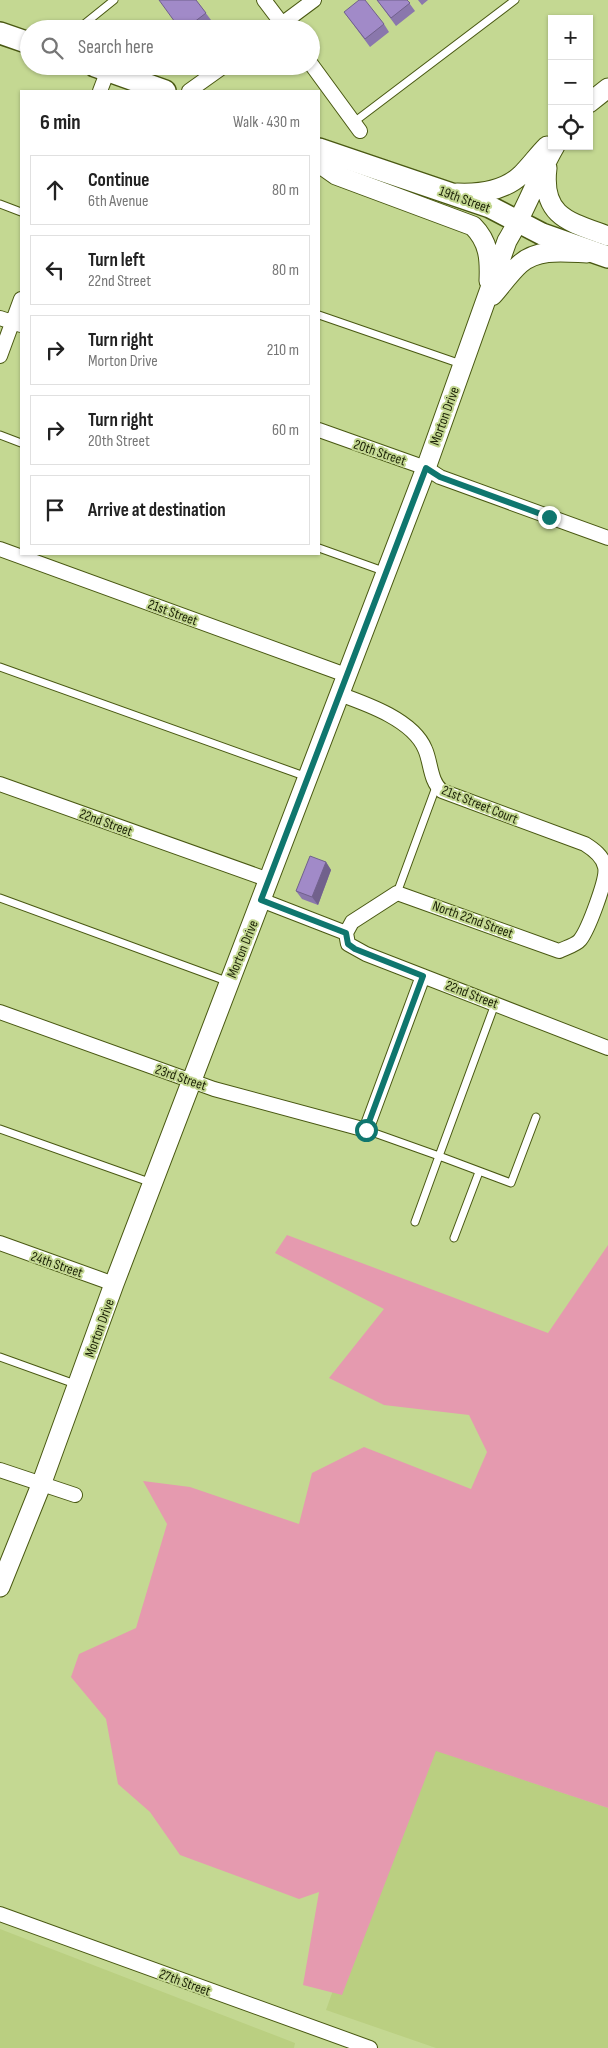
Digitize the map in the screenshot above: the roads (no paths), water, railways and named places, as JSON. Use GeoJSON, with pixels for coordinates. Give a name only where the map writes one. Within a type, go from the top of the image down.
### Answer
{"type":"FeatureCollection","features":[{"type":"Feature","properties":{"kind":"main road"},"geometry":{"type":"LineString","coordinates":[[0,33],[20,40]]}},
{"type":"Feature","properties":{"kind":"main road"},"geometry":{"type":"LineString","coordinates":[[121,75],[162,90]]}},
{"type":"Feature","properties":{"kind":"main road","name":"19th Street"},"geometry":{"type":"LineString","coordinates":[[320,150],[490,207],[542,234],[601,255]]}},
{"type":"Feature","properties":{"kind":"street"},"geometry":{"type":"LineString","coordinates":[[264,0],[277,20]]}},
{"type":"Feature","properties":{"kind":"street"},"geometry":{"type":"LineString","coordinates":[[290,20],[314,0]]}},
{"type":"Feature","properties":{"kind":"street"},"geometry":{"type":"LineString","coordinates":[[100,90],[101,75]]}},
{"type":"Feature","properties":{"kind":"street"},"geometry":{"type":"LineString","coordinates":[[190,90],[211,75]]}},
{"type":"Feature","properties":{"kind":"street"},"geometry":{"type":"LineString","coordinates":[[319,75],[357,126]]}},
{"type":"Feature","properties":{"kind":"street"},"geometry":{"type":"LineString","coordinates":[[593,101],[608,88]]}},
{"type":"Feature","properties":{"kind":"street"},"geometry":{"type":"LineString","coordinates":[[448,192],[477,194],[511,182],[549,150]]}},
{"type":"Feature","properties":{"kind":"street","name":"Morton Drive"},"geometry":{"type":"LineString","coordinates":[[1,1583],[41,1485],[114,1284],[426,468],[507,241],[518,222],[550,150]]}},
{"type":"Feature","properties":{"kind":"street"},"geometry":{"type":"LineString","coordinates":[[551,150],[545,190],[558,213],[568,221],[608,236]]}},
{"type":"Feature","properties":{"kind":"street"},"geometry":{"type":"LineString","coordinates":[[320,165],[336,175],[472,226],[482,236],[487,246],[490,262],[486,301]]}},
{"type":"Feature","properties":{"kind":"street"},"geometry":{"type":"LineString","coordinates":[[486,301],[519,265],[528,258],[547,252],[601,255]]}},
{"type":"Feature","properties":{"kind":"street"},"geometry":{"type":"LineString","coordinates":[[0,356],[20,301]]}},
{"type":"Feature","properties":{"kind":"street","name":"20th Street"},"geometry":{"type":"LineString","coordinates":[[320,430],[426,468],[440,477],[608,538]]}},
{"type":"Feature","properties":{"kind":"street","name":"21st Street"},"geometry":{"type":"LineString","coordinates":[[0,549],[346,675]]}},
{"type":"Feature","properties":{"kind":"street","name":"21st Street Court"},"geometry":{"type":"LineString","coordinates":[[339,694],[396,719],[419,736],[431,764],[436,787],[442,791],[585,844],[593,849],[605,865],[606,876],[593,912]]}},
{"type":"Feature","properties":{"kind":"street","name":"22nd Street"},"geometry":{"type":"LineString","coordinates":[[0,784],[269,880]]}},
{"type":"Feature","properties":{"kind":"street"},"geometry":{"type":"LineString","coordinates":[[261,900],[346,933],[352,922],[397,893]]}},
{"type":"Feature","properties":{"kind":"street","name":"North 22nd Street"},"geometry":{"type":"LineString","coordinates":[[397,893],[559,951],[579,940],[593,912]]}},
{"type":"Feature","properties":{"kind":"street","name":"22nd Street"},"geometry":{"type":"LineString","coordinates":[[346,933],[348,944],[355,949],[608,1048]]}},
{"type":"Feature","properties":{"kind":"street"},"geometry":{"type":"LineString","coordinates":[[366,1130],[423,976]]}},
{"type":"Feature","properties":{"kind":"street","name":"23rd Street"},"geometry":{"type":"LineString","coordinates":[[0,1012],[192,1082],[366,1130]]}},
{"type":"Feature","properties":{"kind":"street","name":"24th Street"},"geometry":{"type":"LineString","coordinates":[[0,1243],[114,1284]]}},
{"type":"Feature","properties":{"kind":"street"},"geometry":{"type":"LineString","coordinates":[[0,1470],[75,1495]]}},
{"type":"Feature","properties":{"kind":"street","name":"27th Street"},"geometry":{"type":"LineString","coordinates":[[0,1914],[370,2048]]}},
{"type":"Feature","properties":{"kind":"lane"},"geometry":{"type":"LineString","coordinates":[[89,20],[114,0]]}},
{"type":"Feature","properties":{"kind":"lane"},"geometry":{"type":"LineString","coordinates":[[357,126],[515,0]]}},
{"type":"Feature","properties":{"kind":"lane"},"geometry":{"type":"LineString","coordinates":[[0,204],[20,212]]}},
{"type":"Feature","properties":{"kind":"lane"},"geometry":{"type":"LineString","coordinates":[[320,315],[464,365]]}},
{"type":"Feature","properties":{"kind":"lane"},"geometry":{"type":"LineString","coordinates":[[0,435],[20,443]]}},
{"type":"Feature","properties":{"kind":"lane"},"geometry":{"type":"LineString","coordinates":[[320,548],[386,572]]}},
{"type":"Feature","properties":{"kind":"lane"},"geometry":{"type":"LineString","coordinates":[[0,667],[308,777]]}},
{"type":"Feature","properties":{"kind":"lane"},"geometry":{"type":"LineString","coordinates":[[397,893],[436,787]]}},
{"type":"Feature","properties":{"kind":"lane"},"geometry":{"type":"LineString","coordinates":[[0,898],[229,982]]}},
{"type":"Feature","properties":{"kind":"lane"},"geometry":{"type":"LineString","coordinates":[[415,1222],[495,1004]]}},
{"type":"Feature","properties":{"kind":"lane"},"geometry":{"type":"LineString","coordinates":[[366,1130],[511,1183],[536,1117]]}},
{"type":"Feature","properties":{"kind":"lane"},"geometry":{"type":"LineString","coordinates":[[0,1129],[152,1184]]}},
{"type":"Feature","properties":{"kind":"lane"},"geometry":{"type":"LineString","coordinates":[[454,1238],[479,1172]]}},
{"type":"Feature","properties":{"kind":"lane"},"geometry":{"type":"LineString","coordinates":[[0,1357],[78,1385]]}}]}
